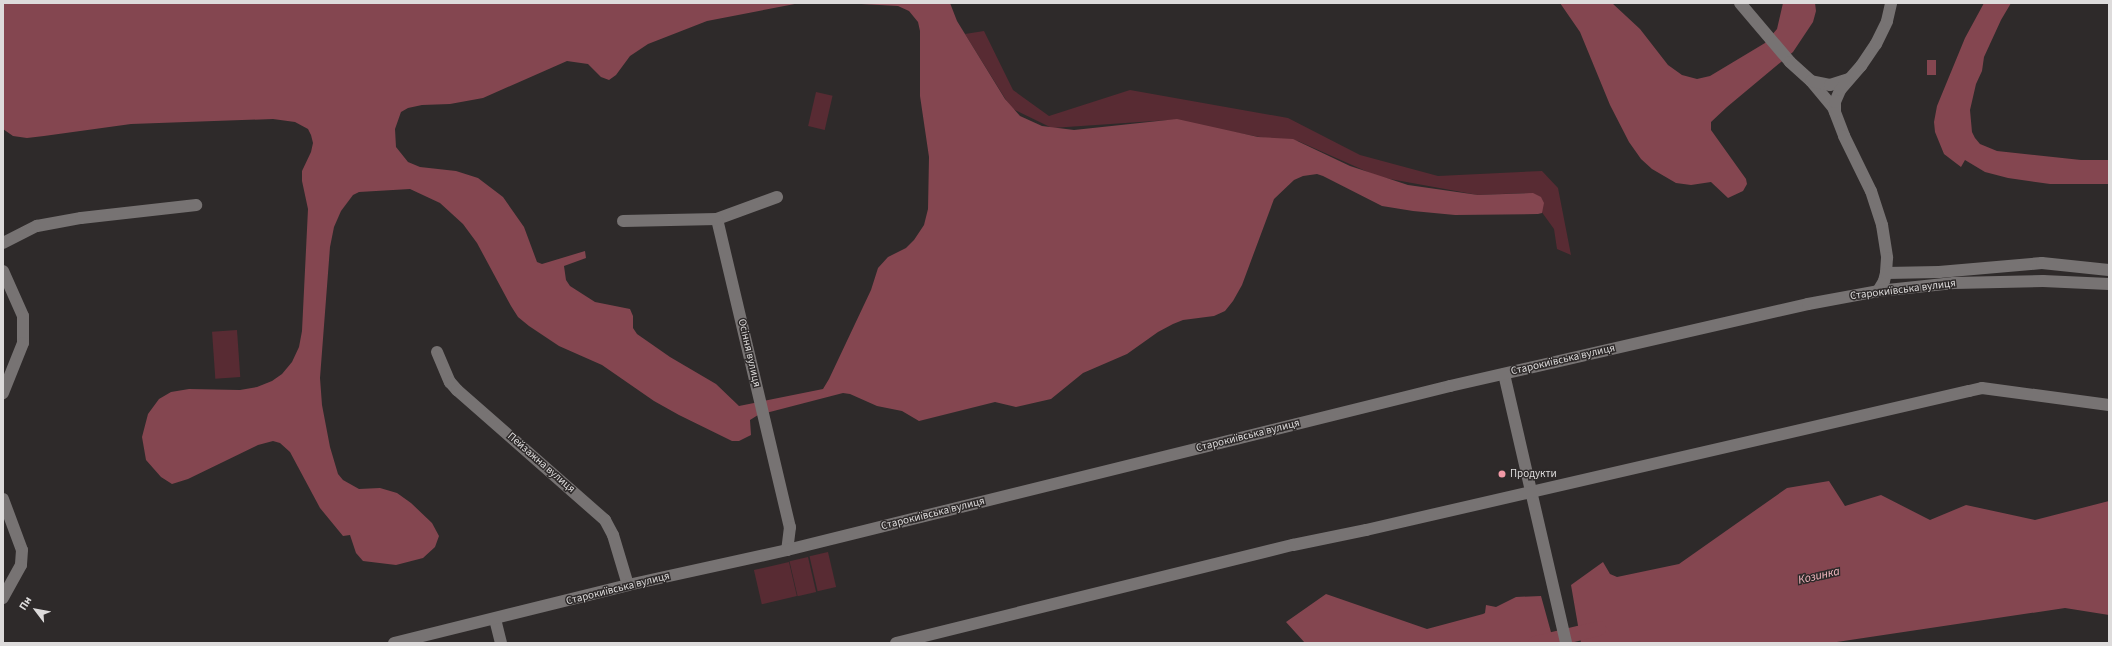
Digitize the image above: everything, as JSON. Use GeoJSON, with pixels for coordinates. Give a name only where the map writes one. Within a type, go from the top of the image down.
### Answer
{"type":"FeatureCollection","features":[{"type":"Feature","properties":{"kind":"street"},"geometry":{"type":"LineString","coordinates":[[1740,3],[1790,62],[1831,102],[1840,126],[1877,207],[1887,258],[1884,281],[1878,291]]}},
{"type":"Feature","properties":{"kind":"street"},"geometry":{"type":"LineString","coordinates":[[1840,126],[1836,113],[1835,102],[1840,90],[1848,79],[1861,66],[1876,44],[1886,21],[1891,3]]}},
{"type":"Feature","properties":{"kind":"street"},"geometry":{"type":"LineString","coordinates":[[1807,78],[1830,85],[1848,79]]}},
{"type":"Feature","properties":{"kind":"street"},"geometry":{"type":"LineString","coordinates":[[623,221],[717,219],[777,197]]}},
{"type":"Feature","properties":{"kind":"street"},"geometry":{"type":"LineString","coordinates":[[3,242],[36,226],[81,218],[196,205]]}},
{"type":"Feature","properties":{"kind":"street","name":"Осіння вулиця"},"geometry":{"type":"LineString","coordinates":[[717,219],[790,527],[787,550]]}},
{"type":"Feature","properties":{"kind":"street"},"geometry":{"type":"LineString","coordinates":[[1886,273],[1939,272],[2042,263],[2109,270]]}},
{"type":"Feature","properties":{"kind":"street"},"geometry":{"type":"LineString","coordinates":[[3,271],[23,316],[23,343],[3,393]]}},
{"type":"Feature","properties":{"kind":"street","name":"Старокиївська вулиця"},"geometry":{"type":"LineString","coordinates":[[394,643],[628,585],[787,550],[1504,374],[1808,304],[1878,291],[1984,282],[2063,282],[2109,284]]}},
{"type":"Feature","properties":{"kind":"street","name":"Пейзажна вулиця"},"geometry":{"type":"LineString","coordinates":[[437,352],[450,382],[457,390],[605,520],[613,535],[628,585]]}},
{"type":"Feature","properties":{"kind":"street"},"geometry":{"type":"LineString","coordinates":[[1504,374],[1566,643]]}},
{"type":"Feature","properties":{"kind":"street"},"geometry":{"type":"LineString","coordinates":[[896,643],[1293,545],[1366,530],[1982,388],[2109,405]]}},
{"type":"Feature","properties":{"kind":"street"},"geometry":{"type":"LineString","coordinates":[[3,499],[22,550],[21,565],[3,598]]}},
{"type":"Feature","properties":{"kind":"street"},"geometry":{"type":"LineString","coordinates":[[495,619],[501,643]]}},
{"type":"Feature","properties":{"kind":"shaded area"},"geometry":{"type":"Polygon","coordinates":[[[984,31],[1013,90],[1049,116],[1130,90],[1288,118],[1360,155],[1438,176],[1542,171],[1558,188],[1571,255],[1557,249],[1554,229],[1528,193],[1478,195],[1379,177],[1298,141],[1265,138],[1169,120],[1052,128],[1011,108],[965,34],[984,31]]]}},
{"type":"Feature","properties":{"kind":"shaded area"},"geometry":{"type":"Polygon","coordinates":[[[816,92],[833,96],[825,130],[808,126],[816,92]]]}},
{"type":"Feature","properties":{"kind":"shaded area"},"geometry":{"type":"Polygon","coordinates":[[[237,330],[240,377],[215,379],[212,332],[237,330]]]}},
{"type":"Feature","properties":{"kind":"shaded area"},"geometry":{"type":"Polygon","coordinates":[[[828,552],[836,587],[818,591],[809,556],[828,552]]]}},
{"type":"Feature","properties":{"kind":"shaded area"},"geometry":{"type":"Polygon","coordinates":[[[808,557],[816,592],[798,596],[789,561],[808,557]]]}},
{"type":"Feature","properties":{"kind":"shaded area"},"geometry":{"type":"Polygon","coordinates":[[[789,562],[797,596],[762,604],[754,570],[789,562]]]}},
{"type":"Feature","properties":{"kind":"water"},"geometry":{"type":"Polygon","coordinates":[[[3,3],[800,3],[707,21],[648,44],[630,56],[616,75],[609,80],[601,77],[588,64],[567,61],[483,98],[450,104],[422,105],[408,108],[401,112],[395,129],[396,147],[408,162],[420,167],[456,171],[478,178],[503,197],[524,227],[537,262],[542,264],[585,251],[586,258],[564,266],[566,280],[570,286],[595,302],[630,309],[633,316],[633,328],[637,334],[670,357],[716,384],[739,406],[823,389],[871,290],[878,268],[888,257],[906,248],[914,240],[924,225],[928,209],[929,157],[920,96],[920,31],[918,22],[909,11],[898,6],[843,3],[950,3],[957,21],[1005,99],[1020,116],[1042,126],[1074,130],[1177,119],[1258,137],[1293,139],[1350,166],[1408,185],[1478,195],[1533,193],[1541,197],[1544,203],[1542,213],[1538,214],[1455,215],[1413,211],[1382,206],[1317,174],[1303,176],[1294,180],[1274,199],[1242,285],[1233,301],[1225,311],[1214,316],[1183,320],[1173,324],[1158,332],[1127,354],[1083,373],[1051,399],[1016,407],[995,402],[919,421],[902,411],[877,406],[850,394],[843,393],[758,415],[750,420],[751,435],[739,441],[732,441],[654,401],[602,365],[559,346],[529,326],[518,317],[511,306],[477,243],[463,224],[440,203],[410,189],[359,192],[353,195],[341,211],[334,227],[330,247],[320,378],[322,405],[330,447],[338,474],[343,480],[359,489],[380,488],[397,493],[411,503],[432,523],[439,536],[435,547],[423,558],[396,565],[363,561],[356,553],[350,535],[343,536],[320,508],[290,452],[280,443],[273,441],[258,445],[188,479],[172,484],[161,477],[146,460],[142,437],[148,414],[159,399],[171,392],[189,389],[240,390],[257,387],[272,381],[282,374],[292,362],[299,347],[302,331],[308,209],[302,181],[302,171],[311,152],[313,143],[308,129],[295,122],[273,119],[131,124],[27,138],[13,136],[3,129],[3,3]]]}},
{"type":"Feature","properties":{"kind":"water"},"geometry":{"type":"Polygon","coordinates":[[[1560,3],[1612,3],[1640,29],[1668,65],[1682,75],[1697,79],[1710,76],[1765,43],[1777,29],[1783,3],[1815,3],[1816,11],[1813,22],[1793,52],[1711,122],[1711,130],[1746,179],[1747,184],[1743,191],[1728,198],[1711,182],[1691,185],[1676,183],[1652,169],[1641,159],[1629,142],[1610,105],[1580,32],[1560,3]]]}},
{"type":"Feature","properties":{"kind":"water"},"geometry":{"type":"Polygon","coordinates":[[[1984,3],[2011,3],[2001,20],[1984,57],[1982,71],[1976,84],[1970,110],[1972,132],[1975,138],[1980,144],[1997,151],[2081,160],[2109,160],[2109,184],[2050,184],[2008,178],[1985,172],[1965,160],[1961,167],[1944,154],[1935,132],[1934,122],[1937,106],[1965,38],[1984,3]]]}},
{"type":"Feature","properties":{"kind":"water"},"geometry":{"type":"Polygon","coordinates":[[[1927,60],[1936,60],[1936,75],[1927,75],[1927,60]]]}},
{"type":"Feature","properties":{"kind":"water"},"geometry":{"type":"Polygon","coordinates":[[[1829,481],[1845,506],[1881,495],[1930,520],[1966,505],[2035,520],[2109,501],[2109,615],[2065,608],[1830,643],[1581,643],[1571,585],[1603,562],[1610,574],[1617,577],[1679,564],[1787,488],[1829,481]]]}},
{"type":"Feature","properties":{"kind":"water"},"geometry":{"type":"Polygon","coordinates":[[[1326,594],[1427,629],[1483,614],[1485,613],[1486,605],[1496,607],[1516,597],[1541,596],[1554,643],[1305,643],[1286,622],[1326,594]]]}},
{"type":"Feature","properties":{"kind":"waterway","name":"Козинка"},"geometry":{"type":"LineString","coordinates":[[1535,643],[1598,628]]}},
{"type":"Feature","properties":{"kind":"place","name":"Продукти"},"geometry":{"type":"Point","coordinates":[1502,474]}}]}
